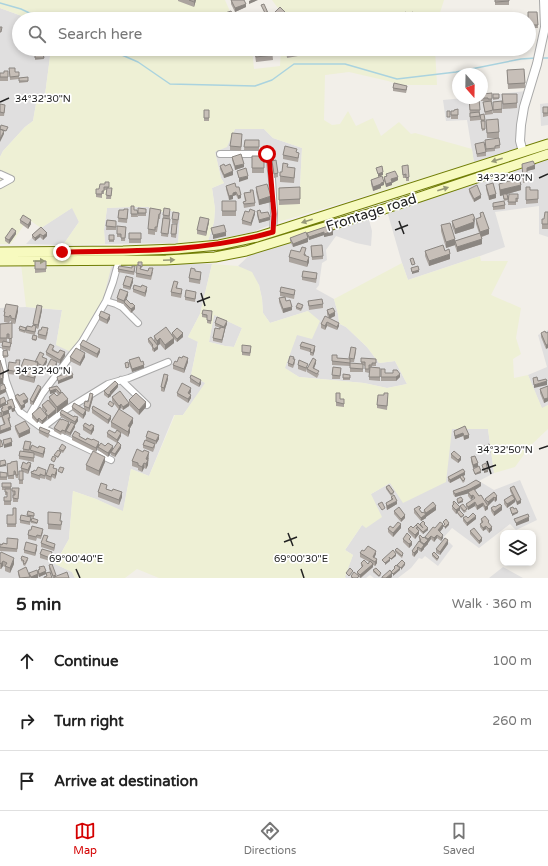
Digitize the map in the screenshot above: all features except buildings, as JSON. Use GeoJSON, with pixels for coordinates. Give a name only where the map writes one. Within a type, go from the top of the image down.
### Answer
{"type":"FeatureCollection","features":[{"type":"Feature","properties":{"kind":"main road"},"geometry":{"type":"LineString","coordinates":[[0,252],[123,251],[176,249],[219,245],[257,237],[548,144]]}},
{"type":"Feature","properties":{"kind":"main road","name":"Frontage road"},"geometry":{"type":"LineString","coordinates":[[0,261],[166,260],[216,257],[246,252],[381,210],[548,154]]}},
{"type":"Feature","properties":{"kind":"main road"},"geometry":{"type":"LineString","coordinates":[[257,237],[260,248]]}},
{"type":"Feature","properties":{"kind":"street"},"geometry":{"type":"LineString","coordinates":[[523,152],[520,141],[521,125],[524,107],[537,64],[545,27],[544,0]]}},
{"type":"Feature","properties":{"kind":"street"},"geometry":{"type":"LineString","coordinates":[[220,154],[269,154],[274,214],[273,232]]}},
{"type":"Feature","properties":{"kind":"street"},"geometry":{"type":"LineString","coordinates":[[0,174],[11,179],[0,186]]}},
{"type":"Feature","properties":{"kind":"street"},"geometry":{"type":"LineString","coordinates":[[28,418],[42,394],[82,342],[106,301],[119,260]]}},
{"type":"Feature","properties":{"kind":"street"},"geometry":{"type":"LineString","coordinates":[[106,301],[122,307],[138,323]]}},
{"type":"Feature","properties":{"kind":"street"},"geometry":{"type":"LineString","coordinates":[[0,351],[6,381],[13,400],[20,412],[42,428],[111,460]]}},
{"type":"Feature","properties":{"kind":"street"},"geometry":{"type":"LineString","coordinates":[[42,428],[64,411],[108,384],[128,378],[168,362]]}},
{"type":"Feature","properties":{"kind":"street"},"geometry":{"type":"LineString","coordinates":[[121,380],[147,405]]}},
{"type":"Feature","properties":{"kind":"shaded area"},"geometry":{"type":"Polygon","coordinates":[[[0,8],[12,12],[12,56],[50,56],[45,95],[37,98],[33,121],[25,127],[3,151],[0,157],[0,8]]]}},
{"type":"Feature","properties":{"kind":"shaded area"},"geometry":{"type":"Polygon","coordinates":[[[526,91],[518,149],[474,163],[467,120],[446,121],[443,100],[452,99],[452,104],[488,104],[488,95],[526,91]]]}},
{"type":"Feature","properties":{"kind":"shaded area"},"geometry":{"type":"Polygon","coordinates":[[[548,103],[548,125],[541,126],[540,104],[548,103]]]}},
{"type":"Feature","properties":{"kind":"shaded area"},"geometry":{"type":"Polygon","coordinates":[[[235,129],[264,129],[273,138],[302,148],[300,187],[275,223],[253,232],[208,241],[214,222],[215,209],[212,188],[224,183],[221,178],[215,152],[231,137],[235,129]]]}},
{"type":"Feature","properties":{"kind":"shaded area"},"geometry":{"type":"Polygon","coordinates":[[[548,158],[548,237],[539,234],[539,206],[495,212],[505,247],[408,280],[387,211],[548,158]]]}},
{"type":"Feature","properties":{"kind":"shaded area"},"geometry":{"type":"Polygon","coordinates":[[[73,207],[79,222],[63,245],[26,244],[41,228],[73,207]]]}},
{"type":"Feature","properties":{"kind":"shaded area"},"geometry":{"type":"Polygon","coordinates":[[[149,207],[150,209],[158,212],[171,211],[181,213],[178,243],[105,244],[104,230],[107,208],[149,207]]]}},
{"type":"Feature","properties":{"kind":"shaded area"},"geometry":{"type":"Polygon","coordinates":[[[368,216],[372,231],[371,246],[356,243],[336,236],[326,250],[327,260],[322,263],[319,285],[316,289],[334,299],[340,324],[346,327],[367,347],[379,363],[395,361],[407,384],[387,388],[364,383],[299,377],[284,368],[297,334],[308,311],[270,323],[263,313],[259,285],[238,266],[254,251],[368,216]]]}},
{"type":"Feature","properties":{"kind":"shaded area"},"geometry":{"type":"Polygon","coordinates":[[[113,260],[212,264],[200,314],[188,337],[198,341],[191,375],[206,383],[183,415],[174,415],[149,476],[131,469],[123,512],[96,499],[73,491],[69,539],[55,564],[72,572],[75,578],[0,578],[0,308],[26,307],[62,310],[56,345],[113,260]]]}},
{"type":"Feature","properties":{"kind":"shaded area"},"geometry":{"type":"Polygon","coordinates":[[[214,314],[242,328],[234,347],[209,342],[214,314]]]}},
{"type":"Feature","properties":{"kind":"shaded area"},"geometry":{"type":"Polygon","coordinates":[[[548,330],[548,405],[542,409],[528,375],[547,367],[538,335],[548,330]]]}},
{"type":"Feature","properties":{"kind":"shaded area"},"geometry":{"type":"Polygon","coordinates":[[[452,429],[488,429],[494,473],[479,481],[494,490],[520,480],[537,520],[516,530],[510,524],[500,530],[500,532],[479,548],[452,528],[444,537],[453,546],[438,566],[425,556],[422,559],[419,558],[411,568],[398,578],[374,578],[370,575],[366,578],[346,578],[344,577],[353,555],[345,550],[362,525],[371,494],[390,483],[452,429]]]}},
{"type":"Feature","properties":{"kind":"shaded area"},"geometry":{"type":"Polygon","coordinates":[[[503,567],[523,578],[489,578],[503,567]]]}},
{"type":"Feature","properties":{"kind":"green space"},"geometry":{"type":"Polygon","coordinates":[[[0,0],[225,0],[230,12],[12,12],[0,8],[0,0]]]}},
{"type":"Feature","properties":{"kind":"green space"},"geometry":{"type":"Polygon","coordinates":[[[272,0],[444,0],[440,12],[280,11],[272,0]]]}},
{"type":"Feature","properties":{"kind":"green space"},"geometry":{"type":"Polygon","coordinates":[[[50,56],[253,56],[254,69],[280,66],[281,56],[435,56],[437,85],[400,85],[349,72],[325,75],[324,120],[332,125],[340,124],[348,111],[356,126],[373,118],[381,136],[399,122],[411,134],[415,133],[472,149],[474,163],[275,223],[278,188],[300,187],[302,148],[273,138],[264,129],[235,129],[227,147],[215,152],[221,178],[224,183],[212,188],[215,209],[214,222],[208,241],[178,243],[180,213],[171,211],[158,212],[150,209],[149,207],[131,207],[107,208],[104,230],[105,244],[63,245],[79,222],[72,208],[41,228],[28,219],[11,244],[0,244],[0,157],[3,151],[25,127],[33,121],[37,98],[45,95],[50,56]]]}},
{"type":"Feature","properties":{"kind":"green space"},"geometry":{"type":"Polygon","coordinates":[[[480,256],[481,261],[508,261],[491,295],[521,308],[516,338],[521,354],[513,359],[514,378],[528,375],[542,408],[548,405],[548,429],[530,446],[515,467],[494,473],[488,429],[452,429],[446,482],[403,503],[390,483],[371,494],[382,517],[366,528],[362,525],[345,550],[353,555],[345,577],[346,578],[159,578],[137,569],[125,578],[75,578],[72,572],[55,564],[69,539],[73,491],[123,511],[131,469],[149,476],[175,415],[183,415],[205,383],[191,375],[198,342],[188,337],[200,314],[212,264],[238,266],[252,272],[259,285],[263,313],[270,323],[308,311],[320,321],[312,339],[297,335],[285,368],[299,377],[364,383],[387,388],[407,384],[395,361],[379,363],[367,347],[346,327],[340,324],[334,299],[402,263],[408,280],[480,256]],[[214,315],[209,342],[234,347],[242,328],[214,315]]]}},
{"type":"Feature","properties":{"kind":"green space"},"geometry":{"type":"Polygon","coordinates":[[[113,260],[103,300],[71,352],[56,345],[62,310],[26,307],[21,264],[113,260]]]}},
{"type":"Feature","properties":{"kind":"waterway"},"geometry":{"type":"LineString","coordinates":[[0,3],[27,12]]}},
{"type":"Feature","properties":{"kind":"waterway"},"geometry":{"type":"LineString","coordinates":[[124,56],[138,62],[170,84],[255,86],[272,80],[294,64],[345,64],[397,79],[456,72],[521,59],[536,58]]}},
{"type":"Feature","properties":{"kind":"waterway"},"geometry":{"type":"LineString","coordinates":[[542,58],[548,58]]}},
{"type":"Feature","properties":{"kind":"route"},"geometry":{"type":"LineString","coordinates":[[62,252],[176,249],[219,245],[273,232],[274,214],[272,179],[269,154],[267,154]]}}]}
